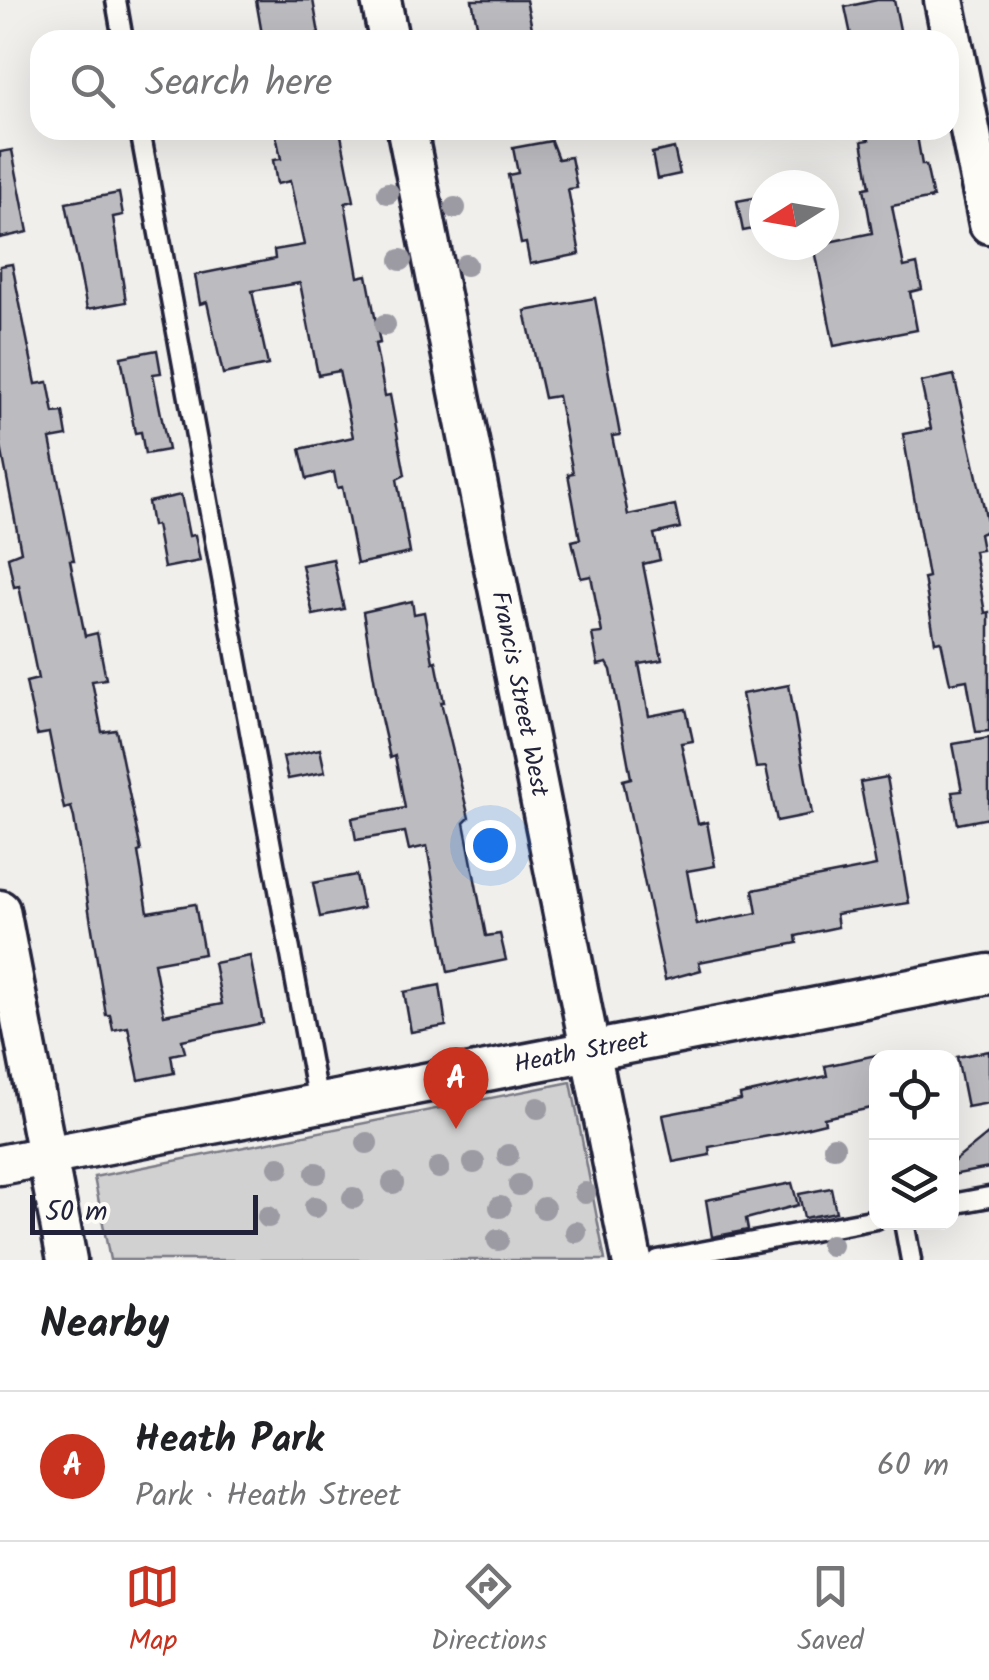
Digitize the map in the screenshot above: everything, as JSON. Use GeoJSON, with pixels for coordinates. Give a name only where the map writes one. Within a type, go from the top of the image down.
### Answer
{"type":"FeatureCollection","features":[{"type":"Feature","properties":{"kind":"street"},"geometry":{"type":"LineString","coordinates":[[382,0],[388,30]]}},
{"type":"Feature","properties":{"kind":"street"},"geometry":{"type":"LineString","coordinates":[[944,0],[950,30]]}},
{"type":"Feature","properties":{"kind":"street"},"geometry":{"type":"LineString","coordinates":[[959,75],[989,224]]}},
{"type":"Feature","properties":{"kind":"street","name":"Francis Street West"},"geometry":{"type":"LineString","coordinates":[[409,140],[632,1260]]}},
{"type":"Feature","properties":{"kind":"street"},"geometry":{"type":"LineString","coordinates":[[0,910],[67,1260]]}},
{"type":"Feature","properties":{"kind":"street","name":"Heath Street"},"geometry":{"type":"LineString","coordinates":[[0,1165],[989,974]]}},
{"type":"Feature","properties":{"kind":"lane"},"geometry":{"type":"LineString","coordinates":[[116,0],[122,30]]}},
{"type":"Feature","properties":{"kind":"lane"},"geometry":{"type":"LineString","coordinates":[[142,140],[318,1103]]}},
{"type":"Feature","properties":{"kind":"lane"},"geometry":{"type":"LineString","coordinates":[[959,1203],[989,1197]]}},
{"type":"Feature","properties":{"kind":"lane"},"geometry":{"type":"LineString","coordinates":[[658,1260],[869,1220]]}},
{"type":"Feature","properties":{"kind":"lane"},"geometry":{"type":"LineString","coordinates":[[906,1230],[912,1260]]}},
{"type":"Feature","properties":{"kind":"shaded area"},"geometry":{"type":"Polygon","coordinates":[[[571,1082],[605,1260],[110,1260],[94,1177],[571,1082]]]}},
{"type":"Feature","properties":{"kind":"building"},"geometry":{"type":"Polygon","coordinates":[[[256,0],[313,0],[318,30],[261,30],[256,0]]]}},
{"type":"Feature","properties":{"kind":"building"},"geometry":{"type":"Polygon","coordinates":[[[472,0],[526,0],[532,28],[478,30],[472,0]]]}},
{"type":"Feature","properties":{"kind":"building"},"geometry":{"type":"Polygon","coordinates":[[[894,0],[900,30],[850,30],[845,7],[894,0]]]}},
{"type":"Feature","properties":{"kind":"building"},"geometry":{"type":"Polygon","coordinates":[[[277,140],[342,140],[354,201],[345,203],[358,277],[367,275],[380,343],[375,344],[385,396],[390,395],[405,475],[397,479],[410,553],[357,564],[342,487],[337,488],[334,472],[307,479],[300,449],[353,437],[339,371],[318,375],[300,283],[252,291],[268,365],[223,374],[207,302],[200,304],[195,275],[275,259],[274,250],[304,245],[290,181],[277,184],[273,160],[281,159],[277,140]]]}},
{"type":"Feature","properties":{"kind":"building"},"geometry":{"type":"Polygon","coordinates":[[[918,140],[933,198],[892,206],[904,267],[917,264],[922,289],[910,292],[917,330],[834,346],[817,260],[839,260],[839,240],[872,233],[864,188],[870,187],[862,141],[918,140]]]}},
{"type":"Feature","properties":{"kind":"building"},"geometry":{"type":"Polygon","coordinates":[[[551,141],[558,159],[571,157],[577,188],[568,189],[580,254],[530,264],[526,243],[521,244],[508,175],[518,173],[513,148],[551,141]]]}},
{"type":"Feature","properties":{"kind":"building"},"geometry":{"type":"Polygon","coordinates":[[[674,148],[680,174],[657,179],[652,153],[674,148]]]}},
{"type":"Feature","properties":{"kind":"building"},"geometry":{"type":"Polygon","coordinates":[[[12,150],[28,232],[0,238],[0,152],[12,150]]]}},
{"type":"Feature","properties":{"kind":"building"},"geometry":{"type":"Polygon","coordinates":[[[119,193],[123,215],[113,217],[126,302],[87,309],[66,203],[119,193]]]}},
{"type":"Feature","properties":{"kind":"building"},"geometry":{"type":"Polygon","coordinates":[[[749,199],[749,230],[743,231],[737,201],[749,199]]]}},
{"type":"Feature","properties":{"kind":"building"},"geometry":{"type":"Polygon","coordinates":[[[12,264],[36,384],[48,382],[54,413],[63,412],[67,436],[50,439],[74,560],[70,560],[85,636],[97,633],[106,679],[92,681],[102,732],[116,730],[141,851],[138,852],[148,912],[195,904],[204,954],[154,963],[164,1015],[222,1004],[214,963],[250,956],[263,1023],[182,1040],[185,1052],[171,1055],[174,1073],[139,1080],[128,1027],[113,1030],[110,1015],[106,1015],[74,818],[71,807],[64,809],[49,733],[37,735],[26,682],[38,679],[19,586],[14,587],[8,557],[21,552],[0,441],[0,266],[12,264]]]}},
{"type":"Feature","properties":{"kind":"building"},"geometry":{"type":"Polygon","coordinates":[[[595,298],[620,435],[612,436],[628,515],[675,505],[680,528],[654,534],[660,560],[643,564],[662,660],[639,664],[649,716],[686,709],[693,741],[681,743],[698,824],[707,822],[715,866],[687,871],[697,925],[757,913],[753,890],[876,866],[860,782],[887,777],[909,903],[836,914],[838,927],[796,936],[797,943],[699,962],[701,970],[665,980],[623,780],[631,778],[611,670],[607,663],[598,665],[592,634],[602,633],[591,576],[581,578],[572,541],[580,539],[568,474],[573,473],[558,396],[544,398],[525,311],[595,298]]]}},
{"type":"Feature","properties":{"kind":"building"},"geometry":{"type":"Polygon","coordinates":[[[157,350],[161,373],[153,374],[168,450],[145,454],[141,432],[135,433],[121,357],[157,350]]]}},
{"type":"Feature","properties":{"kind":"building"},"geometry":{"type":"Polygon","coordinates":[[[954,375],[989,530],[979,534],[982,550],[974,551],[985,613],[989,612],[989,731],[976,732],[967,680],[950,683],[941,641],[935,642],[903,434],[931,429],[921,382],[954,375]]]}},
{"type":"Feature","properties":{"kind":"building"},"geometry":{"type":"Polygon","coordinates":[[[181,495],[189,536],[195,535],[200,561],[164,568],[148,502],[181,495]]]}},
{"type":"Feature","properties":{"kind":"building"},"geometry":{"type":"Polygon","coordinates":[[[333,559],[344,609],[313,615],[302,565],[333,559]]]}},
{"type":"Feature","properties":{"kind":"building"},"geometry":{"type":"Polygon","coordinates":[[[412,601],[414,614],[424,612],[433,662],[436,661],[441,702],[469,818],[464,823],[486,936],[500,934],[506,960],[448,972],[427,846],[409,850],[405,832],[356,840],[352,818],[405,808],[395,756],[390,758],[380,714],[363,612],[412,601]]]}},
{"type":"Feature","properties":{"kind":"building"},"geometry":{"type":"Polygon","coordinates":[[[789,685],[812,814],[777,821],[766,767],[756,768],[742,694],[789,685]]]}},
{"type":"Feature","properties":{"kind":"building"},"geometry":{"type":"Polygon","coordinates":[[[989,738],[989,818],[958,824],[952,792],[962,791],[953,744],[989,738]]]}},
{"type":"Feature","properties":{"kind":"building"},"geometry":{"type":"Polygon","coordinates":[[[320,749],[325,772],[288,779],[283,757],[320,749]]]}},
{"type":"Feature","properties":{"kind":"building"},"geometry":{"type":"Polygon","coordinates":[[[356,875],[363,908],[320,917],[313,883],[356,875]]]}},
{"type":"Feature","properties":{"kind":"building"},"geometry":{"type":"Polygon","coordinates":[[[440,985],[446,1026],[411,1032],[404,992],[440,985]]]}},
{"type":"Feature","properties":{"kind":"building"},"geometry":{"type":"Polygon","coordinates":[[[989,1051],[989,1103],[967,1107],[959,1057],[989,1051]]]}},
{"type":"Feature","properties":{"kind":"building"},"geometry":{"type":"Polygon","coordinates":[[[869,1057],[869,1108],[824,1118],[825,1123],[780,1134],[709,1147],[710,1155],[673,1162],[663,1115],[741,1100],[740,1095],[827,1076],[825,1066],[869,1057]]]}},
{"type":"Feature","properties":{"kind":"building"},"geometry":{"type":"Polygon","coordinates":[[[989,1133],[989,1168],[959,1174],[959,1157],[989,1133]]]}},
{"type":"Feature","properties":{"kind":"building"},"geometry":{"type":"Polygon","coordinates":[[[792,1183],[798,1205],[746,1219],[748,1230],[712,1237],[706,1200],[792,1183]]]}},
{"type":"Feature","properties":{"kind":"building"},"geometry":{"type":"Polygon","coordinates":[[[831,1188],[836,1212],[804,1218],[799,1194],[831,1188]]]}},
{"type":"Feature","properties":{"kind":"place","name":"Heath Park"},"geometry":{"type":"Point","coordinates":[456,1129]}}]}
